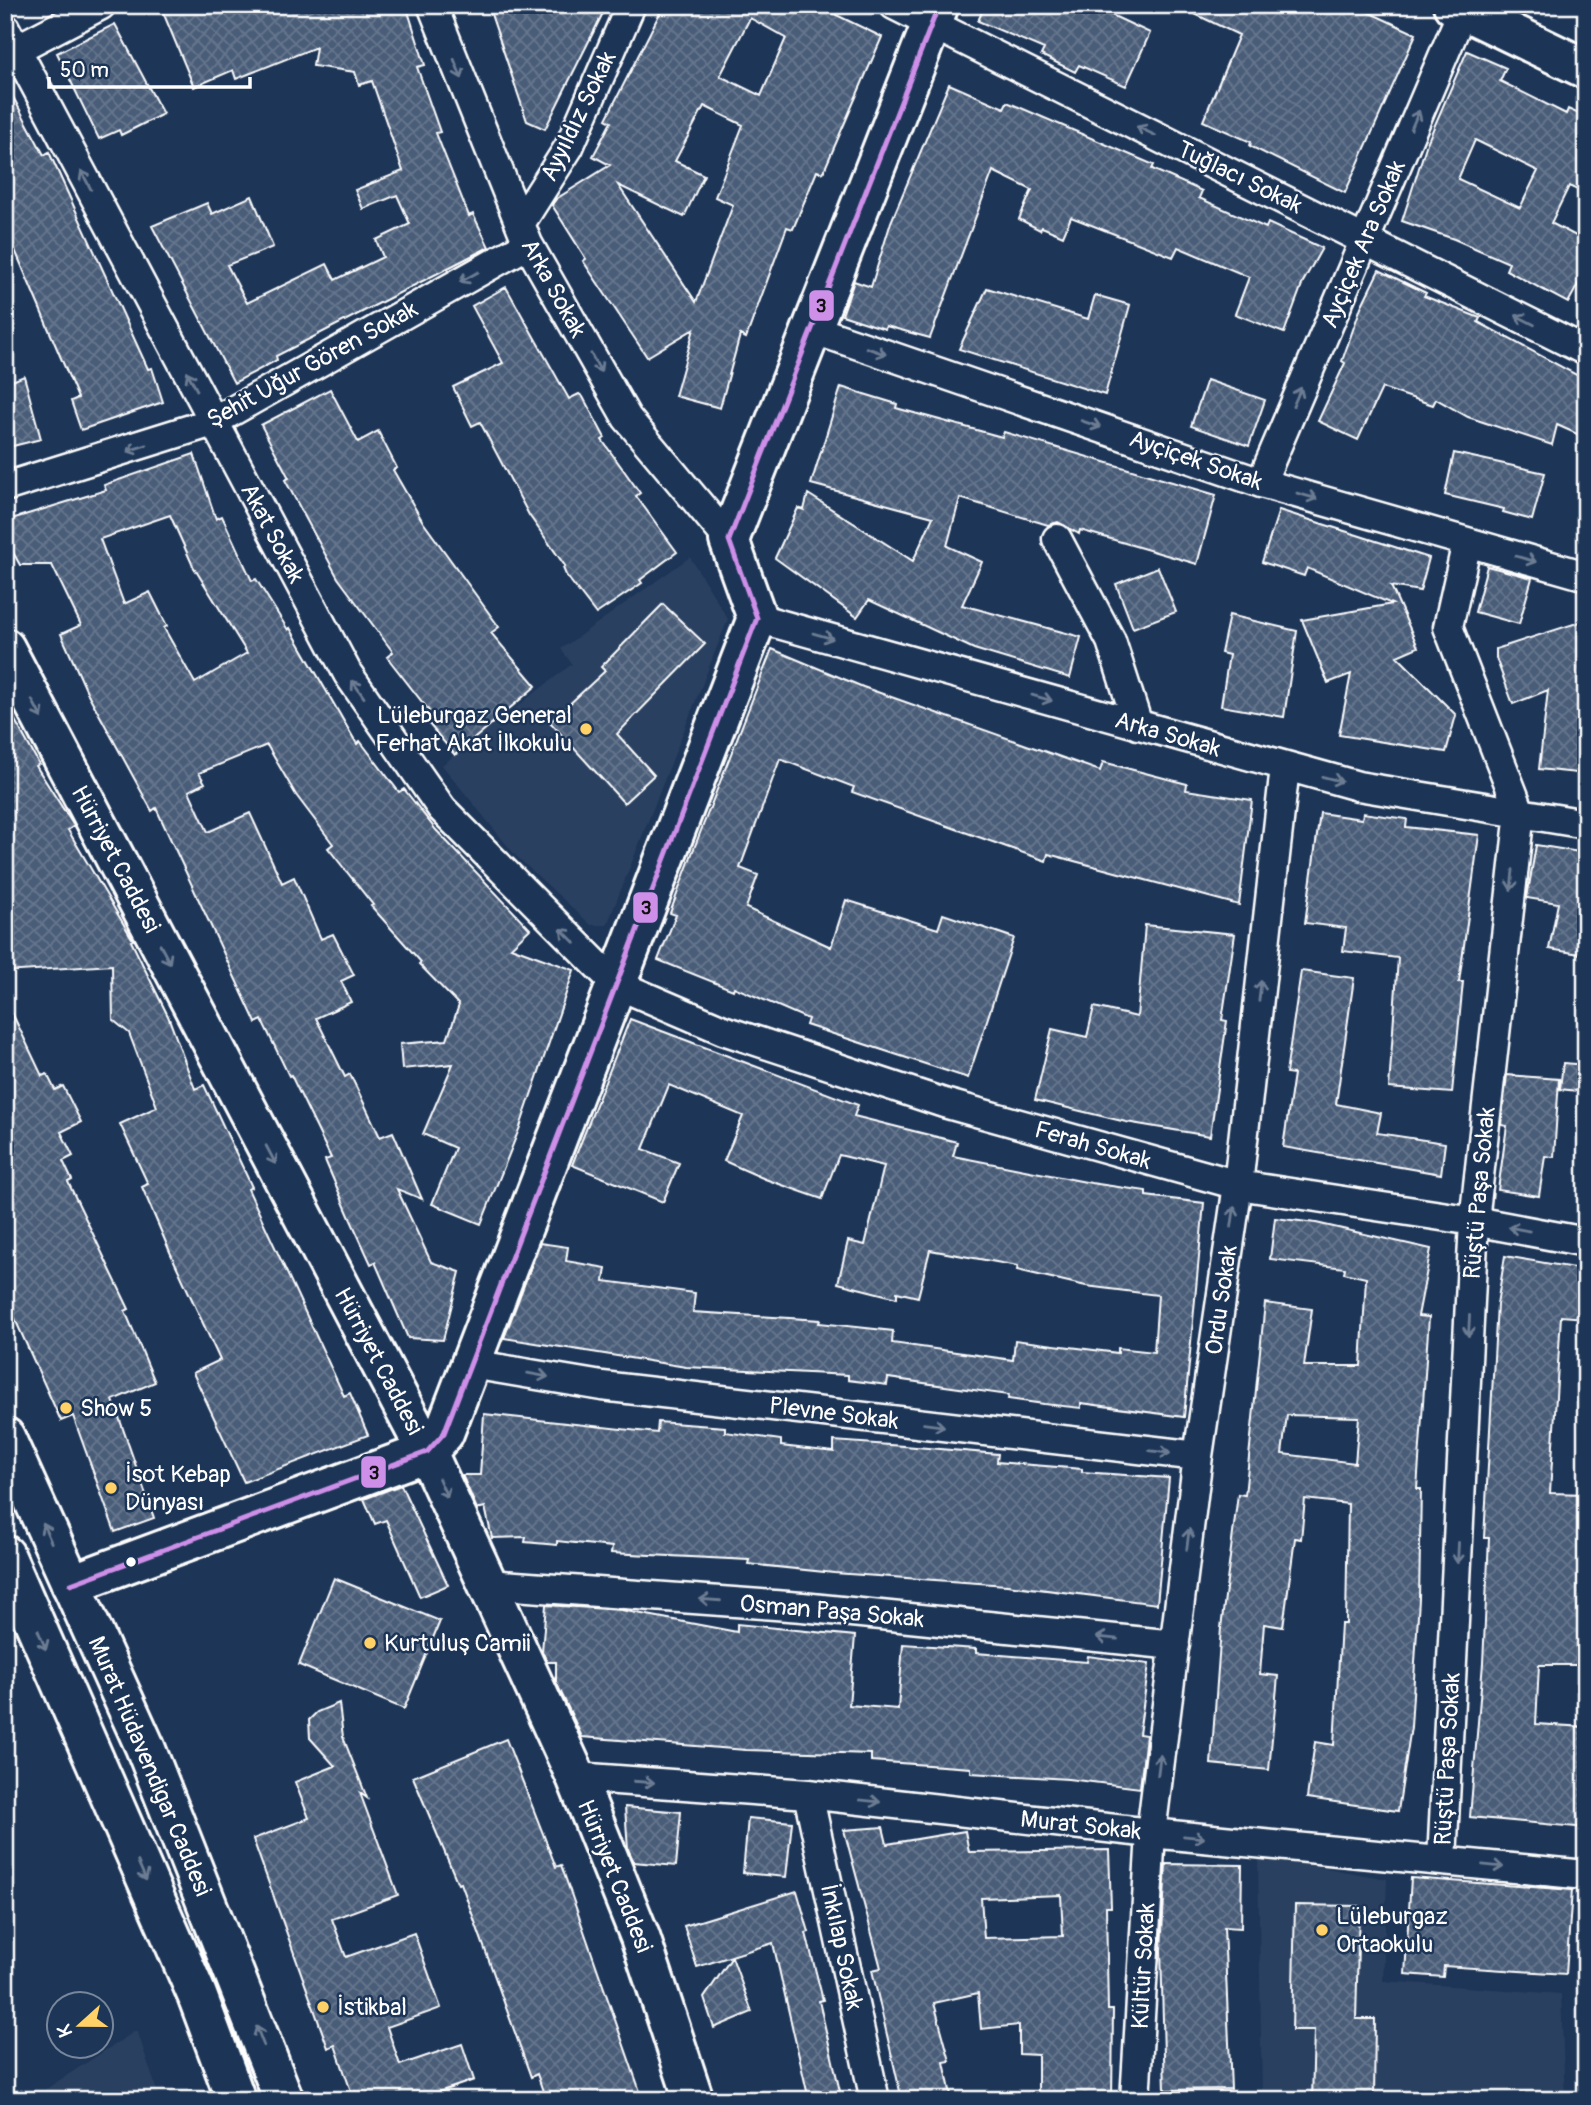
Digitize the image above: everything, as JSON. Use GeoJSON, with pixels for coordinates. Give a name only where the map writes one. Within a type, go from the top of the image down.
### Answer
{"type":"FeatureCollection","features":[{"type":"Feature","properties":{"kind":"main road"},"geometry":{"type":"LineString","coordinates":[[1460,7],[1586,69]]}},
{"type":"Feature","properties":{"kind":"main road"},"geometry":{"type":"LineString","coordinates":[[71,1584],[427,1452],[444,1433],[757,618],[729,540],[934,15]]}},
{"type":"Feature","properties":{"kind":"main road","name":"Hürriyet Caddesi"},"geometry":{"type":"LineString","coordinates":[[5,648],[427,1452],[576,1777],[640,1937],[694,2100]]}},
{"type":"Feature","properties":{"kind":"main road","name":"Murat Hüdavendigar Caddesi"},"geometry":{"type":"LineString","coordinates":[[5,1437],[145,1747],[284,2100]]}},
{"type":"Feature","properties":{"kind":"main road","name":"Murat Hüdavendigar Caddesi"},"geometry":{"type":"LineString","coordinates":[[5,1555],[16,1609],[197,1995],[236,2100]]}},
{"type":"Feature","properties":{"kind":"street"},"geometry":{"type":"LineString","coordinates":[[9,44],[101,5]]}},
{"type":"Feature","properties":{"kind":"street","name":"Arka Sokak"},"geometry":{"type":"LineString","coordinates":[[432,5],[524,234],[627,418],[729,540]]}},
{"type":"Feature","properties":{"kind":"street","name":"Ayyıldız Sokak"},"geometry":{"type":"LineString","coordinates":[[524,234],[569,148],[631,5]]}},
{"type":"Feature","properties":{"kind":"street","name":"Tuğlacı Sokak"},"geometry":{"type":"LineString","coordinates":[[894,5],[934,15],[1586,351]]}},
{"type":"Feature","properties":{"kind":"street","name":"Ayçiçek Ara Sokak"},"geometry":{"type":"LineString","coordinates":[[1261,483],[1460,7]]}},
{"type":"Feature","properties":{"kind":"street","name":"Akat Sokak"},"geometry":{"type":"LineString","coordinates":[[9,44],[348,674],[442,809],[616,984]]}},
{"type":"Feature","properties":{"kind":"street","name":"Şehit Uğur Gören Sokak"},"geometry":{"type":"LineString","coordinates":[[5,487],[213,422],[524,234]]}},
{"type":"Feature","properties":{"kind":"street","name":"Ayçiçek Sokak"},"geometry":{"type":"LineString","coordinates":[[811,329],[1261,483],[1586,576]]}},
{"type":"Feature","properties":{"kind":"street"},"geometry":{"type":"LineString","coordinates":[[1058,539],[1111,641],[1138,725]]}},
{"type":"Feature","properties":{"kind":"street","name":"Rüştü Paşa Sokak"},"geometry":{"type":"LineString","coordinates":[[1443,1861],[1474,1221],[1520,813],[1448,627],[1467,542]]}},
{"type":"Feature","properties":{"kind":"street","name":"Arka Sokak"},"geometry":{"type":"LineString","coordinates":[[757,618],[1358,786],[1586,824]]}},
{"type":"Feature","properties":{"kind":"street","name":"Ordu Sokak"},"geometry":{"type":"LineString","coordinates":[[1151,1833],[1198,1456],[1238,1185],[1286,767]]}},
{"type":"Feature","properties":{"kind":"street","name":"Ferah Sokak"},"geometry":{"type":"LineString","coordinates":[[616,984],[723,1030],[944,1103],[1238,1185],[1474,1221],[1586,1242]]}},
{"type":"Feature","properties":{"kind":"street","name":"Plevne Sokak"},"geometry":{"type":"LineString","coordinates":[[471,1363],[602,1386],[1198,1456]]}},
{"type":"Feature","properties":{"kind":"street","name":"Osman Paşa Sokak"},"geometry":{"type":"LineString","coordinates":[[488,1584],[802,1607],[1175,1646]]}},
{"type":"Feature","properties":{"kind":"street","name":"Murat Sokak"},"geometry":{"type":"LineString","coordinates":[[576,1777],[808,1794],[1151,1833],[1586,1875]]}},
{"type":"Feature","properties":{"kind":"street","name":"İnkılap Sokak"},"geometry":{"type":"LineString","coordinates":[[808,1794],[875,2100]]}},
{"type":"Feature","properties":{"kind":"street","name":"Kültür Sokak"},"geometry":{"type":"LineString","coordinates":[[1135,2100],[1151,1833]]}},
{"type":"Feature","properties":{"kind":"shaded area","name":"Lüleburgaz General Ferhat Akat İlkokulu"},"geometry":{"type":"Polygon","coordinates":[[[690,557],[728,619],[607,925],[591,925],[515,855],[442,765],[572,664],[561,649],[690,557]]]}},
{"type":"Feature","properties":{"kind":"shaded area","name":"Lüleburgaz Ortaokulu"},"geometry":{"type":"Polygon","coordinates":[[[1258,1856],[1387,1879],[1383,1981],[1561,1994],[1565,2100],[1262,2100],[1258,1856]]]}},
{"type":"Feature","properties":{"kind":"shaded area"},"geometry":{"type":"Polygon","coordinates":[[[137,2030],[160,2100],[29,2100],[91,2060],[116,2060],[116,2044],[137,2030]]]}},
{"type":"Feature","properties":{"kind":"building"},"geometry":{"type":"Polygon","coordinates":[[[160,5],[406,5],[425,65],[417,67],[440,132],[436,133],[469,216],[473,214],[489,247],[276,356],[277,360],[234,383],[152,226],[207,203],[212,214],[252,196],[273,247],[227,265],[247,303],[327,264],[335,280],[383,257],[376,240],[410,224],[397,195],[363,209],[355,190],[403,171],[372,81],[359,85],[355,72],[313,66],[316,47],[236,79],[233,70],[194,87],[160,5]]]}},
{"type":"Feature","properties":{"kind":"building"},"geometry":{"type":"Polygon","coordinates":[[[507,5],[607,5],[545,129],[527,121],[490,11],[507,5]]]}},
{"type":"Feature","properties":{"kind":"building"},"geometry":{"type":"Polygon","coordinates":[[[664,5],[816,5],[882,37],[823,173],[817,171],[793,229],[787,227],[746,338],[740,335],[720,408],[675,396],[694,329],[647,357],[583,261],[586,259],[552,205],[556,199],[610,165],[593,156],[611,122],[606,119],[664,5]],[[750,18],[720,76],[761,96],[786,38],[750,18]],[[704,106],[675,161],[704,175],[684,217],[618,185],[696,302],[733,205],[715,197],[743,125],[704,106]]]}},
{"type":"Feature","properties":{"kind":"building"},"geometry":{"type":"Polygon","coordinates":[[[985,5],[1108,5],[1105,12],[1150,33],[1126,86],[1079,65],[1075,72],[1041,55],[1044,49],[978,21],[985,5]]]}},
{"type":"Feature","properties":{"kind":"building"},"geometry":{"type":"Polygon","coordinates":[[[1176,5],[1353,5],[1416,34],[1345,193],[1250,146],[1251,142],[1203,121],[1239,35],[1176,5]]]}},
{"type":"Feature","properties":{"kind":"building"},"geometry":{"type":"Polygon","coordinates":[[[115,24],[163,114],[121,135],[119,130],[99,139],[57,53],[115,24]]]}},
{"type":"Feature","properties":{"kind":"building"},"geometry":{"type":"Polygon","coordinates":[[[1467,51],[1506,68],[1500,81],[1566,114],[1568,109],[1586,117],[1586,194],[1569,186],[1551,223],[1586,241],[1586,270],[1568,303],[1506,270],[1509,263],[1454,239],[1402,221],[1427,143],[1467,51]],[[1475,140],[1458,179],[1520,208],[1538,171],[1475,140]]]}},
{"type":"Feature","properties":{"kind":"building"},"geometry":{"type":"Polygon","coordinates":[[[5,82],[44,155],[49,152],[148,369],[152,368],[163,402],[81,430],[71,401],[78,398],[15,250],[11,251],[5,238],[5,82]]]}},
{"type":"Feature","properties":{"kind":"building"},"geometry":{"type":"Polygon","coordinates":[[[949,84],[1004,108],[1007,102],[1154,165],[1152,169],[1202,191],[1199,198],[1266,228],[1268,223],[1322,248],[1303,282],[1284,333],[1235,314],[1249,277],[1178,247],[1173,257],[1071,217],[1063,236],[1042,227],[1040,230],[1019,219],[1032,190],[993,171],[930,338],[886,326],[885,329],[842,315],[854,281],[871,287],[891,222],[949,84]]]}},
{"type":"Feature","properties":{"kind":"building"},"geometry":{"type":"Polygon","coordinates":[[[1379,270],[1426,293],[1424,296],[1480,318],[1478,322],[1586,380],[1586,438],[1557,425],[1552,445],[1468,417],[1436,399],[1433,405],[1382,388],[1358,440],[1318,421],[1345,363],[1342,361],[1361,307],[1379,270]]]}},
{"type":"Feature","properties":{"kind":"building"},"geometry":{"type":"Polygon","coordinates":[[[506,287],[569,399],[579,394],[583,397],[605,438],[602,440],[640,493],[636,496],[677,552],[640,580],[642,583],[596,614],[566,575],[563,568],[565,566],[529,515],[480,422],[472,426],[453,387],[503,363],[472,306],[506,287]]]}},
{"type":"Feature","properties":{"kind":"building"},"geometry":{"type":"Polygon","coordinates":[[[987,288],[1088,319],[1095,295],[1130,305],[1105,395],[959,349],[987,288]]]}},
{"type":"Feature","properties":{"kind":"building"},"geometry":{"type":"Polygon","coordinates":[[[24,376],[41,439],[5,448],[5,384],[24,376]]]}},
{"type":"Feature","properties":{"kind":"building"},"geometry":{"type":"Polygon","coordinates":[[[1207,380],[1265,400],[1249,446],[1191,426],[1207,380]]]}},
{"type":"Feature","properties":{"kind":"building"},"geometry":{"type":"Polygon","coordinates":[[[841,387],[897,404],[896,408],[1002,437],[1004,432],[1216,495],[1197,564],[1080,530],[1079,534],[1058,522],[1048,525],[960,498],[947,546],[982,562],[962,605],[1081,637],[1070,678],[974,649],[869,600],[857,617],[775,558],[798,508],[804,510],[808,494],[913,561],[933,517],[811,484],[841,387]]]}},
{"type":"Feature","properties":{"kind":"building"},"geometry":{"type":"Polygon","coordinates":[[[330,389],[358,442],[378,431],[397,468],[393,470],[423,522],[499,627],[491,633],[536,686],[455,755],[423,717],[429,711],[387,657],[393,652],[338,578],[285,480],[289,478],[261,425],[330,389]]]}},
{"type":"Feature","properties":{"kind":"building"},"geometry":{"type":"Polygon","coordinates":[[[1454,453],[1545,473],[1532,520],[1503,512],[1504,509],[1445,495],[1454,453]]]}},
{"type":"Feature","properties":{"kind":"building"},"geometry":{"type":"Polygon","coordinates":[[[194,454],[216,519],[222,516],[252,581],[256,579],[288,630],[290,628],[357,744],[360,741],[399,792],[404,789],[436,830],[530,929],[511,947],[574,970],[520,1127],[481,1224],[432,1204],[455,1148],[423,1134],[453,1064],[402,1069],[400,1044],[447,1040],[459,1005],[419,964],[421,962],[371,906],[373,905],[328,848],[333,844],[296,795],[267,745],[199,773],[205,783],[189,791],[208,832],[250,813],[282,883],[294,877],[321,939],[333,934],[354,975],[341,981],[351,1002],[316,1018],[345,1077],[350,1074],[380,1137],[393,1132],[422,1199],[397,1189],[431,1262],[460,1272],[443,1340],[408,1338],[375,1262],[371,1264],[350,1218],[325,1160],[331,1158],[291,1075],[289,1076],[262,1020],[256,1023],[156,808],[152,811],[87,692],[61,634],[81,625],[52,565],[20,565],[5,538],[5,521],[106,490],[104,485],[194,454]],[[170,515],[100,539],[124,604],[150,592],[167,626],[164,628],[195,683],[247,653],[193,566],[170,515]]]}},
{"type":"Feature","properties":{"kind":"building"},"geometry":{"type":"Polygon","coordinates":[[[1279,510],[1429,558],[1420,591],[1391,586],[1418,647],[1397,656],[1456,715],[1446,752],[1339,735],[1351,674],[1328,683],[1302,620],[1392,604],[1307,568],[1304,576],[1262,562],[1279,510]]]}},
{"type":"Feature","properties":{"kind":"building"},"geometry":{"type":"Polygon","coordinates":[[[1487,566],[1532,578],[1519,624],[1475,612],[1487,566]]]}},
{"type":"Feature","properties":{"kind":"building"},"geometry":{"type":"Polygon","coordinates":[[[1158,567],[1176,612],[1133,628],[1116,584],[1158,567]]]}},
{"type":"Feature","properties":{"kind":"building"},"geometry":{"type":"Polygon","coordinates":[[[663,604],[705,644],[617,734],[654,775],[624,803],[550,722],[605,671],[601,667],[663,604]]]}},
{"type":"Feature","properties":{"kind":"building"},"geometry":{"type":"Polygon","coordinates":[[[1229,615],[1297,631],[1284,717],[1221,706],[1229,655],[1221,653],[1229,615]]]}},
{"type":"Feature","properties":{"kind":"building"},"geometry":{"type":"Polygon","coordinates":[[[1586,620],[1586,774],[1539,769],[1548,690],[1513,704],[1496,658],[1496,649],[1586,620]]]}},
{"type":"Feature","properties":{"kind":"building"},"geometry":{"type":"Polygon","coordinates":[[[772,649],[863,687],[1100,771],[1103,762],[1187,784],[1186,790],[1252,800],[1239,905],[1048,854],[1046,861],[852,792],[854,787],[780,759],[740,868],[758,875],[746,908],[831,947],[846,900],[938,929],[943,914],[1014,938],[968,1078],[806,1025],[808,1019],[734,987],[733,990],[658,960],[676,915],[670,913],[772,649]]]}},
{"type":"Feature","properties":{"kind":"building"},"geometry":{"type":"Polygon","coordinates":[[[5,702],[39,764],[36,766],[74,826],[68,830],[133,940],[131,941],[168,1016],[195,1089],[204,1085],[252,1187],[248,1189],[344,1396],[350,1393],[368,1435],[244,1482],[193,1373],[220,1360],[142,1187],[148,1184],[120,1124],[157,1107],[129,1033],[113,1020],[112,965],[5,972],[5,702]]]}},
{"type":"Feature","properties":{"kind":"building"},"geometry":{"type":"Polygon","coordinates":[[[1320,813],[1362,819],[1363,813],[1407,819],[1406,827],[1479,835],[1459,982],[1463,982],[1452,1093],[1389,1088],[1398,958],[1343,951],[1346,928],[1305,923],[1320,813]]]}},
{"type":"Feature","properties":{"kind":"building"},"geometry":{"type":"Polygon","coordinates":[[[1536,845],[1586,853],[1586,955],[1549,949],[1558,903],[1527,898],[1536,845]]]}},
{"type":"Feature","properties":{"kind":"building"},"geometry":{"type":"Polygon","coordinates":[[[1145,925],[1235,934],[1222,1020],[1227,1021],[1210,1136],[1126,1122],[1035,1100],[1052,1029],[1087,1037],[1094,1007],[1137,1017],[1145,925]]]}},
{"type":"Feature","properties":{"kind":"building"},"geometry":{"type":"Polygon","coordinates":[[[1301,971],[1354,978],[1336,1104],[1381,1113],[1377,1133],[1445,1143],[1441,1174],[1283,1147],[1294,1074],[1286,1073],[1301,971]]]}},
{"type":"Feature","properties":{"kind":"building"},"geometry":{"type":"Polygon","coordinates":[[[5,998],[42,1076],[47,1074],[55,1090],[63,1086],[81,1122],[61,1132],[73,1156],[63,1161],[72,1180],[68,1182],[129,1309],[125,1311],[155,1382],[113,1400],[154,1518],[115,1532],[73,1416],[61,1421],[5,1297],[5,998]]]}},
{"type":"Feature","properties":{"kind":"building"},"geometry":{"type":"Polygon","coordinates":[[[630,1019],[858,1105],[854,1116],[957,1142],[953,1156],[1146,1191],[1146,1196],[1204,1203],[1184,1417],[1081,1403],[1081,1408],[1044,1404],[1008,1399],[1009,1395],[888,1378],[887,1385],[848,1380],[848,1375],[686,1367],[504,1338],[540,1243],[568,1247],[566,1261],[606,1268],[604,1281],[695,1293],[693,1312],[820,1320],[819,1323],[893,1331],[892,1343],[1013,1360],[1015,1340],[1118,1353],[1118,1348],[1154,1352],[1158,1295],[1086,1286],[1017,1270],[1018,1266],[930,1250],[918,1297],[897,1292],[897,1298],[838,1283],[848,1241],[865,1245],[884,1166],[839,1155],[822,1199],[765,1179],[724,1161],[743,1116],[669,1085],[643,1149],[679,1163],[663,1202],[572,1165],[630,1019]]]}},
{"type":"Feature","properties":{"kind":"building"},"geometry":{"type":"Polygon","coordinates":[[[1563,1063],[1586,1065],[1586,1092],[1560,1089],[1563,1063]]]}},
{"type":"Feature","properties":{"kind":"building"},"geometry":{"type":"Polygon","coordinates":[[[1507,1075],[1559,1079],[1554,1157],[1545,1156],[1539,1196],[1498,1190],[1507,1126],[1501,1125],[1507,1075]]]}},
{"type":"Feature","properties":{"kind":"building"},"geometry":{"type":"Polygon","coordinates":[[[1275,1218],[1316,1223],[1431,1249],[1418,1316],[1429,1317],[1417,1489],[1421,1489],[1419,1599],[1411,1727],[1398,1811],[1307,1798],[1315,1742],[1334,1745],[1341,1624],[1346,1624],[1348,1504],[1305,1499],[1301,1539],[1295,1538],[1283,1627],[1264,1624],[1260,1674],[1278,1676],[1269,1770],[1211,1764],[1221,1628],[1238,1494],[1245,1495],[1265,1303],[1312,1309],[1304,1366],[1361,1366],[1366,1278],[1344,1273],[1345,1268],[1270,1259],[1275,1218]],[[1287,1415],[1282,1454],[1355,1463],[1359,1417],[1287,1415]]]}},
{"type":"Feature","properties":{"kind":"building"},"geometry":{"type":"Polygon","coordinates":[[[1505,1256],[1586,1270],[1586,1318],[1561,1316],[1550,1493],[1586,1494],[1586,1665],[1539,1665],[1536,1724],[1586,1727],[1586,1828],[1470,1817],[1483,1663],[1489,1538],[1484,1538],[1497,1304],[1505,1256]]]}},
{"type":"Feature","properties":{"kind":"building"},"geometry":{"type":"Polygon","coordinates":[[[484,1414],[657,1433],[658,1422],[725,1427],[725,1432],[781,1440],[781,1446],[834,1452],[834,1441],[904,1446],[998,1454],[997,1462],[1169,1478],[1157,1604],[1007,1585],[748,1564],[749,1560],[611,1553],[612,1547],[557,1541],[557,1545],[525,1542],[526,1537],[492,1538],[485,1507],[477,1509],[462,1475],[480,1475],[484,1414]]]}},
{"type":"Feature","properties":{"kind":"building"},"geometry":{"type":"Polygon","coordinates":[[[401,1485],[448,1585],[420,1597],[386,1520],[375,1524],[364,1499],[401,1485]]]}},
{"type":"Feature","properties":{"kind":"building","name":"Kurtuluş Camii"},"geometry":{"type":"Polygon","coordinates":[[[334,1578],[440,1621],[404,1709],[299,1665],[334,1578]]]}},
{"type":"Feature","properties":{"kind":"building"},"geometry":{"type":"Polygon","coordinates":[[[546,1605],[621,1610],[737,1632],[737,1624],[855,1636],[849,1705],[898,1709],[903,1644],[976,1649],[976,1653],[1087,1662],[1088,1656],[1149,1664],[1139,1734],[1146,1735],[1140,1788],[1068,1779],[971,1773],[971,1768],[871,1761],[871,1754],[746,1750],[582,1737],[556,1682],[556,1662],[547,1662],[542,1651],[546,1605]]]}},
{"type":"Feature","properties":{"kind":"building"},"geometry":{"type":"Polygon","coordinates":[[[339,1703],[343,1737],[367,1798],[360,1793],[398,1895],[332,1919],[346,1957],[414,1933],[441,2008],[387,2027],[400,2065],[462,2044],[474,2080],[430,2095],[431,2100],[354,2100],[335,2045],[328,2048],[253,1839],[309,1818],[295,1782],[335,1766],[310,1738],[309,1720],[317,1712],[339,1703]]]}},
{"type":"Feature","properties":{"kind":"building"},"geometry":{"type":"Polygon","coordinates":[[[506,1739],[556,1867],[561,1865],[643,2100],[546,2100],[537,2074],[531,2077],[461,1883],[458,1884],[413,1777],[506,1739]]]}},
{"type":"Feature","properties":{"kind":"building"},"geometry":{"type":"Polygon","coordinates":[[[625,1807],[681,1812],[676,1866],[634,1862],[628,1849],[625,1807]]]}},
{"type":"Feature","properties":{"kind":"building"},"geometry":{"type":"Polygon","coordinates":[[[748,1818],[792,1822],[786,1877],[743,1873],[748,1818]]]}},
{"type":"Feature","properties":{"kind":"building"},"geometry":{"type":"Polygon","coordinates":[[[883,1827],[887,1844],[965,1831],[969,1852],[1109,1850],[1111,1907],[1106,1907],[1108,2010],[1113,2010],[1112,2100],[1038,2100],[1038,2055],[1019,2054],[1019,2025],[981,2029],[978,1993],[934,2003],[950,2061],[944,2062],[952,2100],[902,2100],[872,1970],[881,1968],[844,1830],[883,1827]],[[1061,1895],[981,1898],[984,1938],[1063,1936],[1061,1895]]]}},
{"type":"Feature","properties":{"kind":"building"},"geometry":{"type":"Polygon","coordinates":[[[1166,1864],[1242,1865],[1241,1928],[1224,1927],[1231,2089],[1165,2090],[1161,1950],[1166,1864]]]}},
{"type":"Feature","properties":{"kind":"building"},"geometry":{"type":"Polygon","coordinates":[[[1411,1878],[1572,1890],[1566,1974],[1444,1966],[1443,1977],[1405,1974],[1411,1878]]]}},
{"type":"Feature","properties":{"kind":"building"},"geometry":{"type":"Polygon","coordinates":[[[797,1891],[809,1932],[806,1933],[823,2000],[819,2001],[842,2100],[809,2100],[773,1943],[697,1967],[684,1926],[797,1891]]]}},
{"type":"Feature","properties":{"kind":"building"},"geometry":{"type":"Polygon","coordinates":[[[1295,1905],[1359,1906],[1356,2019],[1375,2019],[1374,2100],[1312,2100],[1314,2030],[1292,2030],[1295,1905]]]}},
{"type":"Feature","properties":{"kind":"building"},"geometry":{"type":"Polygon","coordinates":[[[732,1957],[752,2012],[714,2028],[704,1998],[732,1957]]]}},
{"type":"Feature","properties":{"kind":"transit line","name":"3"},"geometry":{"type":"LineString","coordinates":[[71,1584],[427,1452],[444,1433],[757,618],[729,540],[939,5]]}},
{"type":"Feature","properties":{"kind":"place","name":"Lüleburgaz General Ferhat Akat İlkokulu"},"geometry":{"type":"Point","coordinates":[586,729]}},
{"type":"Feature","properties":{"kind":"place","name":"Show 5"},"geometry":{"type":"Point","coordinates":[66,1408]}},
{"type":"Feature","properties":{"kind":"place","name":"İsot Kebap Dünyası"},"geometry":{"type":"Point","coordinates":[111,1488]}},
{"type":"Feature","properties":{"kind":"place","name":"Kurtuluş Camii"},"geometry":{"type":"Point","coordinates":[370,1643]}},
{"type":"Feature","properties":{"kind":"place","name":"Lüleburgaz Ortaokulu"},"geometry":{"type":"Point","coordinates":[1322,1930]}},
{"type":"Feature","properties":{"kind":"place","name":"İstikbal"},"geometry":{"type":"Point","coordinates":[323,2007]}}]}
